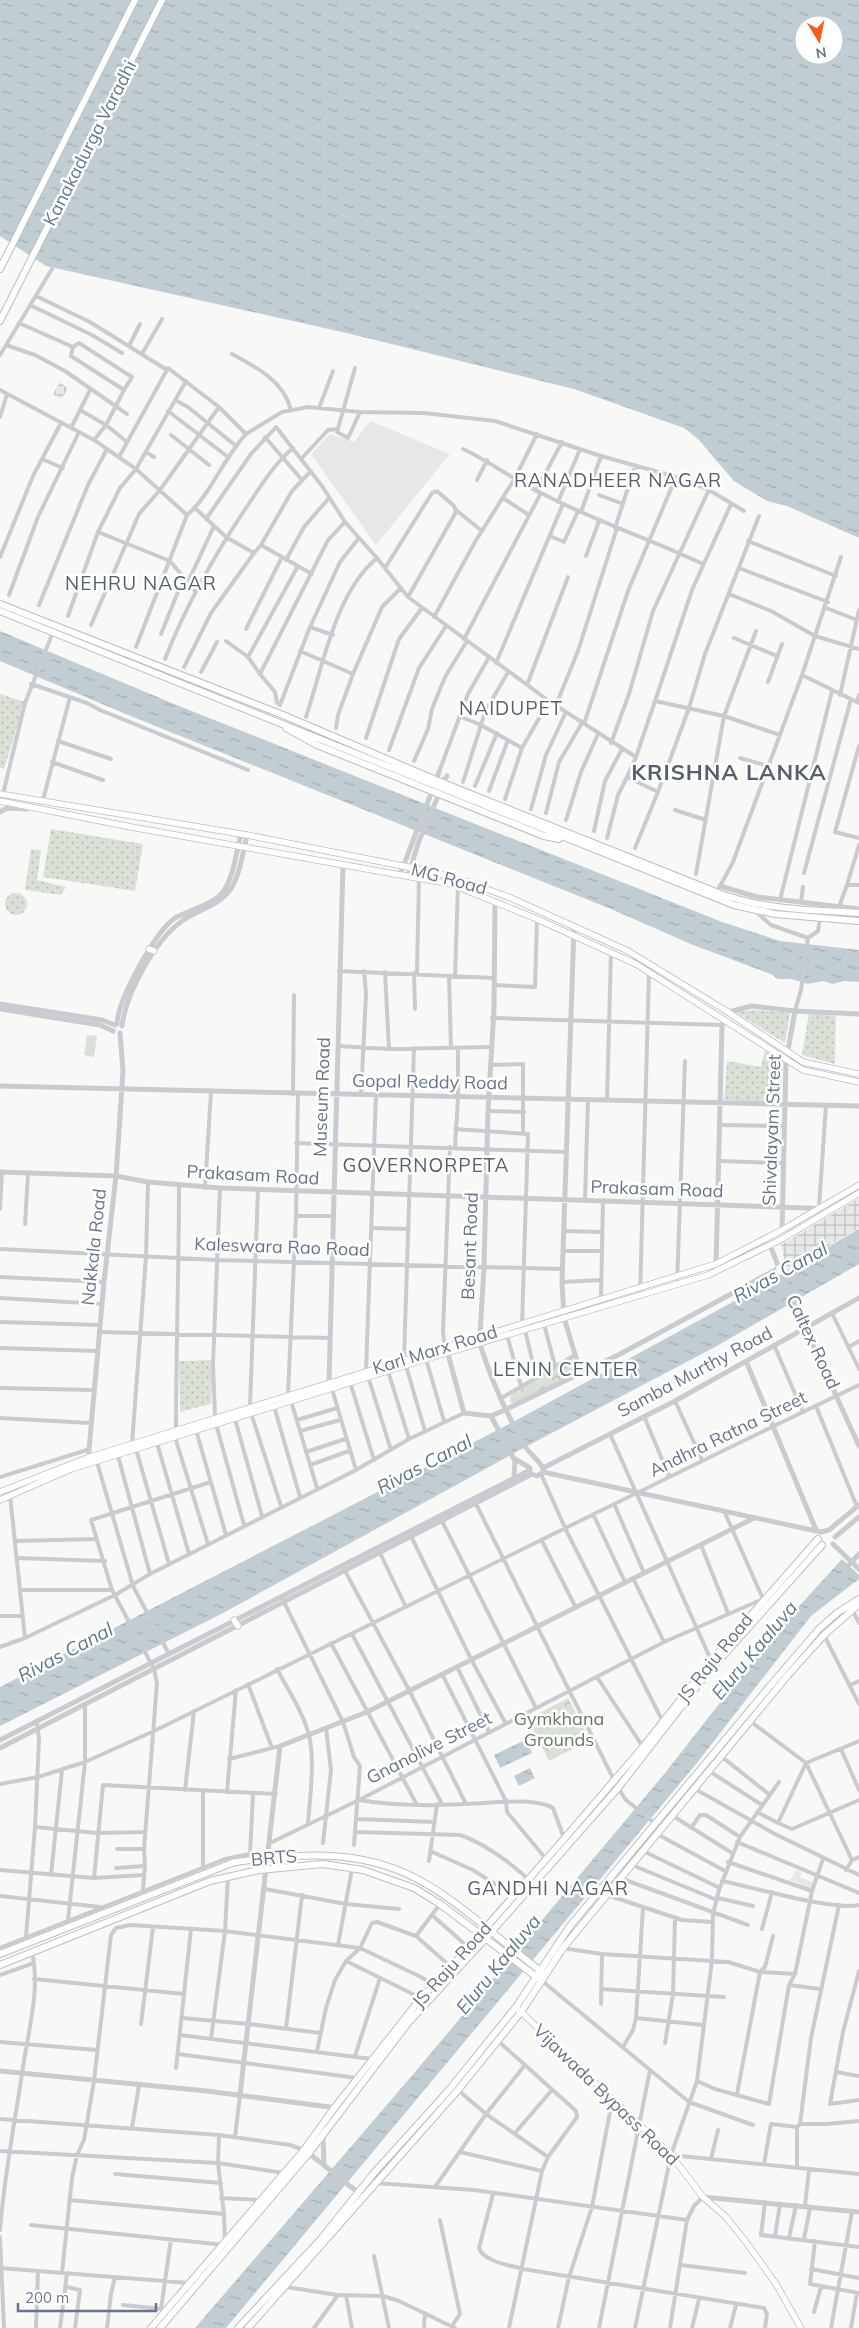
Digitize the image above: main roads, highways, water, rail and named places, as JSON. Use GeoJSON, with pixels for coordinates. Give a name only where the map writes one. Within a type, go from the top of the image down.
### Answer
{"type":"FeatureCollection","features":[{"type":"Feature","properties":{"kind":"main road","name":"Kanakadurga Varadhi"},"geometry":{"type":"LineString","coordinates":[[0,269],[135,0]]}},
{"type":"Feature","properties":{"kind":"main road","name":"Kanakadurga Varadhi"},"geometry":{"type":"LineString","coordinates":[[5,310],[162,0]]}},
{"type":"Feature","properties":{"kind":"main road"},"geometry":{"type":"LineString","coordinates":[[0,317],[5,310]]}},
{"type":"Feature","properties":{"kind":"main road"},"geometry":{"type":"LineString","coordinates":[[0,321],[5,310]]}},
{"type":"Feature","properties":{"kind":"main road"},"geometry":{"type":"LineString","coordinates":[[0,604],[271,719],[572,842],[756,905],[859,914]]}},
{"type":"Feature","properties":{"kind":"main road"},"geometry":{"type":"LineString","coordinates":[[0,611],[52,634],[88,642],[717,892],[754,910],[859,921]]}},
{"type":"Feature","properties":{"kind":"main road"},"geometry":{"type":"LineString","coordinates":[[271,719],[317,745],[438,797],[544,836],[572,842]]}},
{"type":"Feature","properties":{"kind":"main road","name":"MG Road"},"geometry":{"type":"LineString","coordinates":[[1,796],[43,800],[106,813],[244,835],[433,872],[468,882],[628,951],[728,1012],[803,1062],[859,1074]]}},
{"type":"Feature","properties":{"kind":"main road","name":"MG Road"},"geometry":{"type":"LineString","coordinates":[[1,796],[32,806],[131,828],[419,877],[458,886],[537,919],[649,972],[724,1023],[803,1070],[859,1082]]}},
{"type":"Feature","properties":{"kind":"main road","name":"Karl Marx Road"},"geometry":{"type":"LineString","coordinates":[[0,1500],[88,1461],[97,1462],[118,1456],[134,1447],[157,1443],[332,1389],[366,1374],[480,1335],[639,1289],[716,1264],[782,1230],[859,1185]]}},
{"type":"Feature","properties":{"kind":"main road","name":"Karl Marx Road"},"geometry":{"type":"LineString","coordinates":[[0,1492],[134,1447],[176,1430],[288,1394],[329,1382],[388,1370],[405,1362],[448,1354],[717,1272],[770,1245],[859,1193]]}},
{"type":"Feature","properties":{"kind":"main road","name":"Caltex Road"},"geometry":{"type":"LineString","coordinates":[[767,1238],[770,1245]]}},
{"type":"Feature","properties":{"kind":"main road","name":"JS Raju Road"},"geometry":{"type":"LineString","coordinates":[[150,2328],[164,2309],[225,2245],[284,2173],[307,2152],[335,2107],[421,1998],[451,1967],[564,1839],[643,1747],[711,1661],[818,1539]]}},
{"type":"Feature","properties":{"kind":"main road","name":"JS Raju Road"},"geometry":{"type":"LineString","coordinates":[[160,2328],[324,2134],[408,2024],[492,1932],[618,1788],[705,1676],[822,1546]]}},
{"type":"Feature","properties":{"kind":"main road"},"geometry":{"type":"LineString","coordinates":[[541,1975],[556,1946],[570,1926],[654,1823],[819,1630],[837,1613],[859,1599]]}},
{"type":"Feature","properties":{"kind":"main road"},"geometry":{"type":"LineString","coordinates":[[248,2328],[458,2090],[498,2041],[541,1975],[750,1721],[824,1635],[859,1604]]}},
{"type":"Feature","properties":{"kind":"main road","name":"BRTS"},"geometry":{"type":"LineString","coordinates":[[0,1954],[210,1870],[238,1861],[328,1855],[379,1863],[432,1886],[486,1927],[508,1949],[541,1975]]}},
{"type":"Feature","properties":{"kind":"main road","name":"BRTS"},"geometry":{"type":"LineString","coordinates":[[0,1965],[202,1884],[228,1876],[323,1864],[352,1870],[363,1870],[402,1883],[440,1904],[479,1934],[508,1949]]}},
{"type":"Feature","properties":{"kind":"main road"},"geometry":{"type":"LineString","coordinates":[[238,2328],[321,2239],[358,2192],[518,2010]]}},
{"type":"Feature","properties":{"kind":"main road","name":"Vijawada Bypass Road"},"geometry":{"type":"LineString","coordinates":[[518,2010],[671,2155],[703,2197],[725,2216],[746,2242],[772,2278],[801,2328]]}},
{"type":"Feature","properties":{"kind":"water"},"geometry":{"type":"Polygon","coordinates":[[[0,0],[859,0],[859,538],[787,506],[767,501],[734,481],[698,439],[684,428],[574,389],[351,334],[46,266],[0,236],[0,0]]]}},
{"type":"Feature","properties":{"kind":"water"},"geometry":{"type":"Polygon","coordinates":[[[0,631],[174,704],[722,922],[780,941],[859,950],[859,982],[844,981],[833,984],[823,981],[808,984],[791,979],[778,979],[771,974],[693,945],[611,909],[133,717],[0,661],[0,631]]]}},
{"type":"Feature","properties":{"kind":"water"},"geometry":{"type":"Polygon","coordinates":[[[859,1229],[859,1264],[715,1347],[529,1445],[223,1613],[0,1726],[0,1687],[515,1421],[738,1299],[859,1229]]]}},
{"type":"Feature","properties":{"kind":"water"},"geometry":{"type":"Polygon","coordinates":[[[842,1559],[859,1575],[859,1579],[811,1616],[697,1763],[226,2328],[195,2328],[410,2078],[665,1773],[773,1635],[842,1559]]]}},
{"type":"Feature","properties":{"kind":"water"},"geometry":{"type":"Polygon","coordinates":[[[525,1740],[532,1753],[500,1768],[494,1755],[525,1740]]]}},
{"type":"Feature","properties":{"kind":"water"},"geometry":{"type":"Polygon","coordinates":[[[530,1768],[535,1778],[519,1786],[514,1776],[530,1768]]]}},
{"type":"Feature","properties":{"kind":"waterway","name":"Eluru Kaaluva"},"geometry":{"type":"LineString","coordinates":[[844,1570],[859,1554]]}},
{"type":"Feature","properties":{"kind":"district","name":"RANADHEER NAGAR"},"geometry":{"type":"Point","coordinates":[618,480]}},
{"type":"Feature","properties":{"kind":"district","name":"NEHRU NAGAR"},"geometry":{"type":"Point","coordinates":[141,583]}},
{"type":"Feature","properties":{"kind":"district","name":"NAIDUPET"},"geometry":{"type":"Point","coordinates":[511,708]}},
{"type":"Feature","properties":{"kind":"district","name":"KRISHNA LANKA"},"geometry":{"type":"Point","coordinates":[729,772]}},
{"type":"Feature","properties":{"kind":"district","name":"GOVERNORPETA"},"geometry":{"type":"Point","coordinates":[426,1165]}},
{"type":"Feature","properties":{"kind":"district","name":"LENIN CENTER"},"geometry":{"type":"Point","coordinates":[566,1369]}},
{"type":"Feature","properties":{"kind":"district","name":"GANDHI NAGAR"},"geometry":{"type":"Point","coordinates":[548,1888]}},
{"type":"Feature","properties":{"kind":"water label","name":"Rivas Canal"},"geometry":{"type":"Point","coordinates":[780,1272]}},
{"type":"Feature","properties":{"kind":"water label","name":"Rivas Canal"},"geometry":{"type":"Point","coordinates":[424,1464]}},
{"type":"Feature","properties":{"kind":"water label","name":"Rivas Canal"},"geometry":{"type":"Point","coordinates":[65,1652]}},
{"type":"Feature","properties":{"kind":"park label","name":"Gymkhana Grounds"},"geometry":{"type":"Point","coordinates":[559,1729]}}]}
